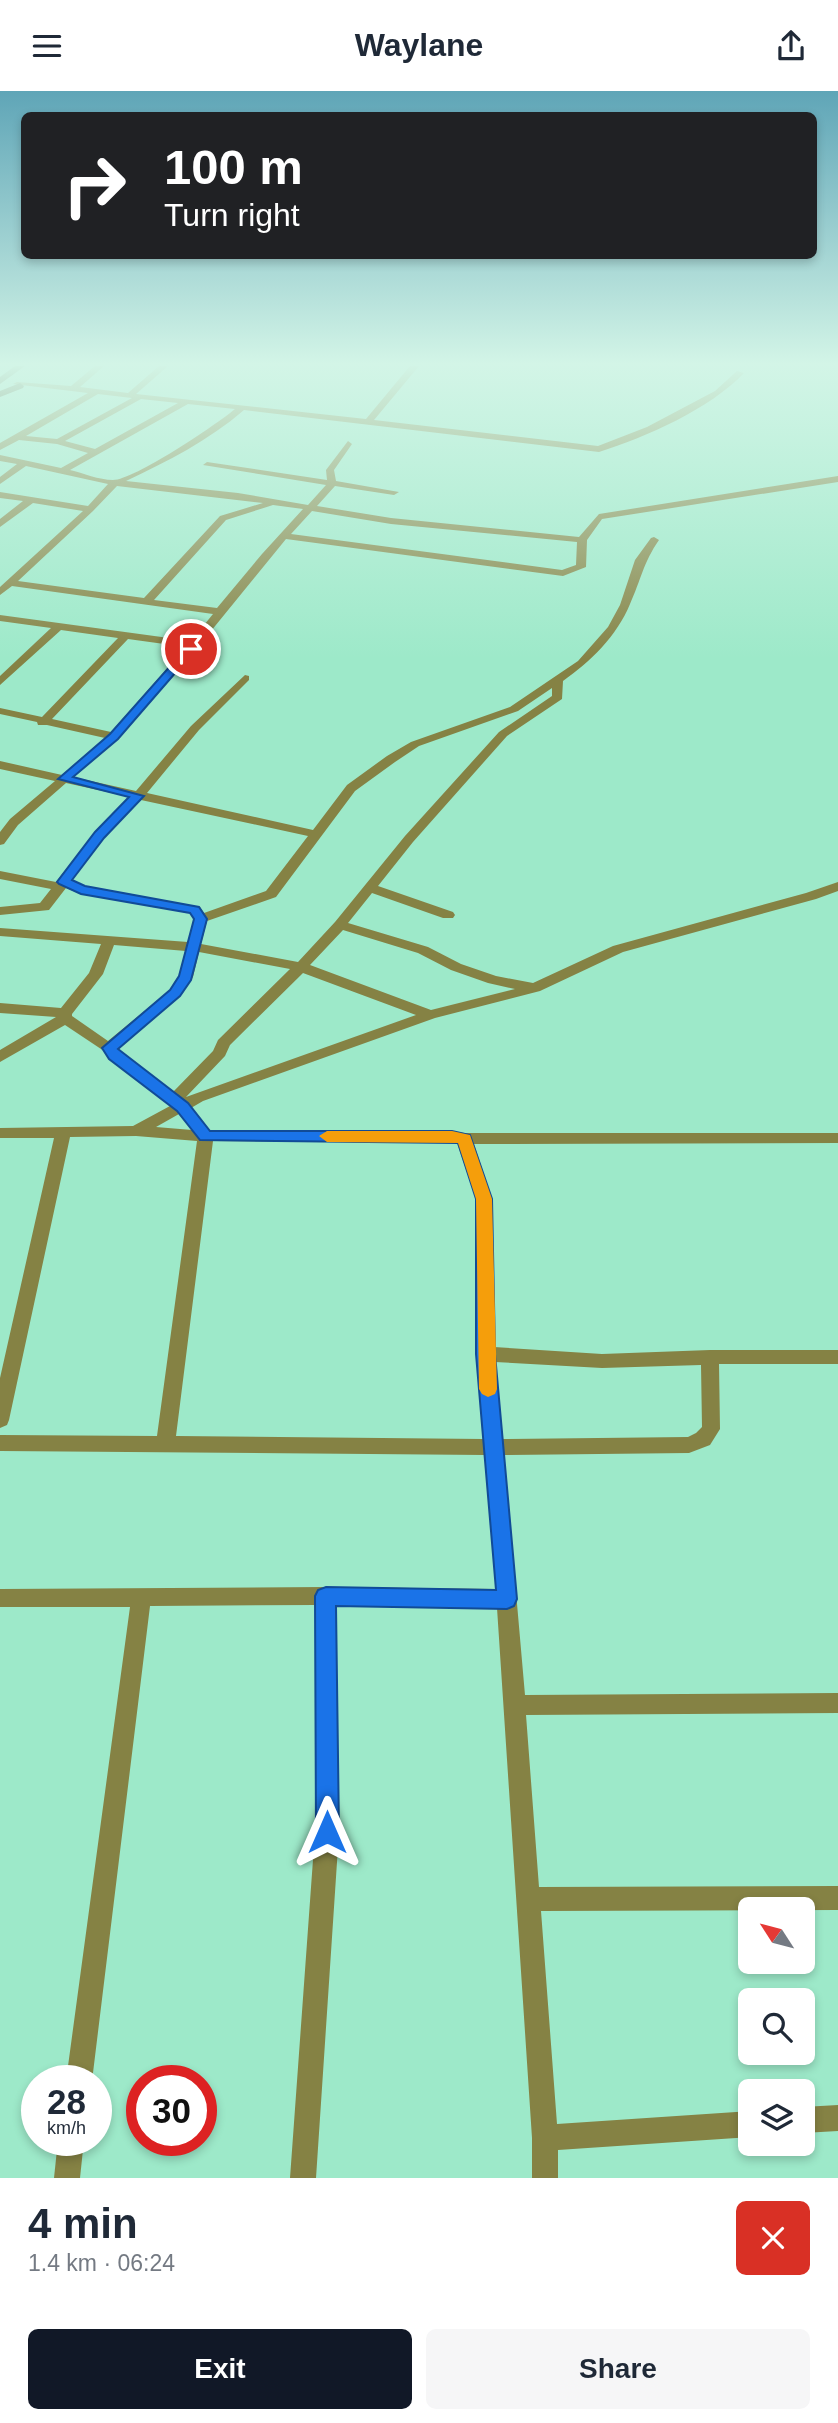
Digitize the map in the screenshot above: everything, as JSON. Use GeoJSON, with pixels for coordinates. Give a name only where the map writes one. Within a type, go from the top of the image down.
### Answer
{"type":"FeatureCollection","features":[{"type":"Feature","properties":{"kind":"street"},"geometry":{"type":"LineString","coordinates":[[0,481],[24,463]]}},
{"type":"Feature","properties":{"kind":"street"},"geometry":{"type":"LineString","coordinates":[[33,463],[116,483],[239,496],[391,521],[582,540]]}},
{"type":"Feature","properties":{"kind":"street"},"geometry":{"type":"LineString","coordinates":[[64,470],[77,463]]}},
{"type":"Feature","properties":{"kind":"street"},"geometry":{"type":"LineString","coordinates":[[0,592],[116,483],[157,463]]}},
{"type":"Feature","properties":{"kind":"street"},"geometry":{"type":"LineString","coordinates":[[0,841],[14,822],[114,736],[194,646],[283,536],[332,484],[330,470],[335,463]]}},
{"type":"Feature","properties":{"kind":"street"},"geometry":{"type":"LineString","coordinates":[[207,465],[394,492]]}},
{"type":"Feature","properties":{"kind":"street"},"geometry":{"type":"LineString","coordinates":[[283,536],[563,573],[582,567],[582,540],[599,517],[838,479]]}},
{"type":"Feature","properties":{"kind":"street"},"geometry":{"type":"LineString","coordinates":[[0,495],[90,509]]}},
{"type":"Feature","properties":{"kind":"street"},"geometry":{"type":"LineString","coordinates":[[0,524],[31,500]]}},
{"type":"Feature","properties":{"kind":"street"},"geometry":{"type":"LineString","coordinates":[[146,602],[223,519],[272,503]]}},
{"type":"Feature","properties":{"kind":"street"},"geometry":{"type":"LineString","coordinates":[[201,919],[271,894],[351,787],[391,759],[415,744],[514,709],[582,663],[612,628],[625,605],[640,560],[654,540]]}},
{"type":"Feature","properties":{"kind":"street"},"geometry":{"type":"LineString","coordinates":[[10,583],[221,612]]}},
{"type":"Feature","properties":{"kind":"street"},"geometry":{"type":"LineString","coordinates":[[0,618],[194,646]]}},
{"type":"Feature","properties":{"kind":"street"},"geometry":{"type":"LineString","coordinates":[[0,682],[59,627]]}},
{"type":"Feature","properties":{"kind":"street"},"geometry":{"type":"LineString","coordinates":[[42,723],[125,636]]}},
{"type":"Feature","properties":{"kind":"street"},"geometry":{"type":"LineString","coordinates":[[0,911],[37,910],[44,907],[99,835],[138,796],[195,728],[245,678]]}},
{"type":"Feature","properties":{"kind":"street"},"geometry":{"type":"LineString","coordinates":[[178,1104],[220,1053],[223,1043],[340,925],[409,839],[503,734],[558,697],[557,681]]}},
{"type":"Feature","properties":{"kind":"street"},"geometry":{"type":"LineString","coordinates":[[0,711],[42,723],[114,736]]}},
{"type":"Feature","properties":{"kind":"street"},"geometry":{"type":"LineString","coordinates":[[0,765],[316,834]]}},
{"type":"Feature","properties":{"kind":"street"},"geometry":{"type":"LineString","coordinates":[[0,820],[14,822]]}},
{"type":"Feature","properties":{"kind":"street"},"geometry":{"type":"LineString","coordinates":[[0,875],[59,888],[195,910],[201,919],[186,977],[175,993],[110,1048]]}},
{"type":"Feature","properties":{"kind":"street"},"geometry":{"type":"LineString","coordinates":[[136,1131],[178,1104],[352,1045],[430,1015],[535,988],[618,949],[811,896],[838,886]]}},
{"type":"Feature","properties":{"kind":"street"},"geometry":{"type":"LineString","coordinates":[[370,888],[448,915]]}},
{"type":"Feature","properties":{"kind":"street"},"geometry":{"type":"LineString","coordinates":[[340,925],[423,950],[456,967],[493,980],[535,988]]}},
{"type":"Feature","properties":{"kind":"street"},"geometry":{"type":"LineString","coordinates":[[0,932],[194,947],[301,967],[430,1015]]}},
{"type":"Feature","properties":{"kind":"street"},"geometry":{"type":"LineString","coordinates":[[0,1057],[65,1015],[96,974],[108,941]]}},
{"type":"Feature","properties":{"kind":"street"},"geometry":{"type":"LineString","coordinates":[[0,1008],[65,1015],[178,1104],[206,1136],[166,1443]]}},
{"type":"Feature","properties":{"kind":"street"},"geometry":{"type":"LineString","coordinates":[[0,1133],[136,1131],[206,1136],[452,1136],[464,1139],[838,1138]]}},
{"type":"Feature","properties":{"kind":"street"},"geometry":{"type":"LineString","coordinates":[[0,1420],[63,1132]]}},
{"type":"Feature","properties":{"kind":"street"},"geometry":{"type":"LineString","coordinates":[[464,1139],[484,1199],[485,1354],[507,1599],[545,2138],[545,2178]]}},
{"type":"Feature","properties":{"kind":"street"},"geometry":{"type":"LineString","coordinates":[[485,1354],[602,1361],[710,1357],[838,1357]]}},
{"type":"Feature","properties":{"kind":"street"},"geometry":{"type":"LineString","coordinates":[[0,1443],[493,1447],[689,1445],[703,1439],[711,1429],[710,1357]]}},
{"type":"Feature","properties":{"kind":"street"},"geometry":{"type":"LineString","coordinates":[[0,1598],[326,1596],[507,1599]]}},
{"type":"Feature","properties":{"kind":"street"},"geometry":{"type":"LineString","coordinates":[[303,2178],[327,1832],[326,1596]]}},
{"type":"Feature","properties":{"kind":"street"},"geometry":{"type":"LineString","coordinates":[[81,2065],[141,1599]]}},
{"type":"Feature","properties":{"kind":"street"},"geometry":{"type":"LineString","coordinates":[[514,1705],[838,1703]]}},
{"type":"Feature","properties":{"kind":"street"},"geometry":{"type":"LineString","coordinates":[[528,1899],[838,1898]]}},
{"type":"Feature","properties":{"kind":"street"},"geometry":{"type":"LineString","coordinates":[[815,2119],[838,2118]]}},
{"type":"Feature","properties":{"kind":"street"},"geometry":{"type":"LineString","coordinates":[[545,2138],[738,2125]]}},
{"type":"Feature","properties":{"kind":"street"},"geometry":{"type":"LineString","coordinates":[[66,2178],[69,2156]]}},
{"type":"Feature","properties":{"kind":"slow traffic"},"geometry":{"type":"LineString","coordinates":[[327,1136],[452,1136],[464,1139],[484,1199],[485,1354],[488,1389]]}},
{"type":"Feature","properties":{"kind":"route"},"geometry":{"type":"LineString","coordinates":[[191,649],[114,736],[64,779],[138,796],[99,835],[64,882],[81,890],[195,910],[201,919],[186,977],[175,993],[110,1048],[114,1056],[182,1107],[206,1136],[452,1136],[464,1139],[484,1199],[485,1354],[507,1599],[326,1596],[327,1832]]}}]}
